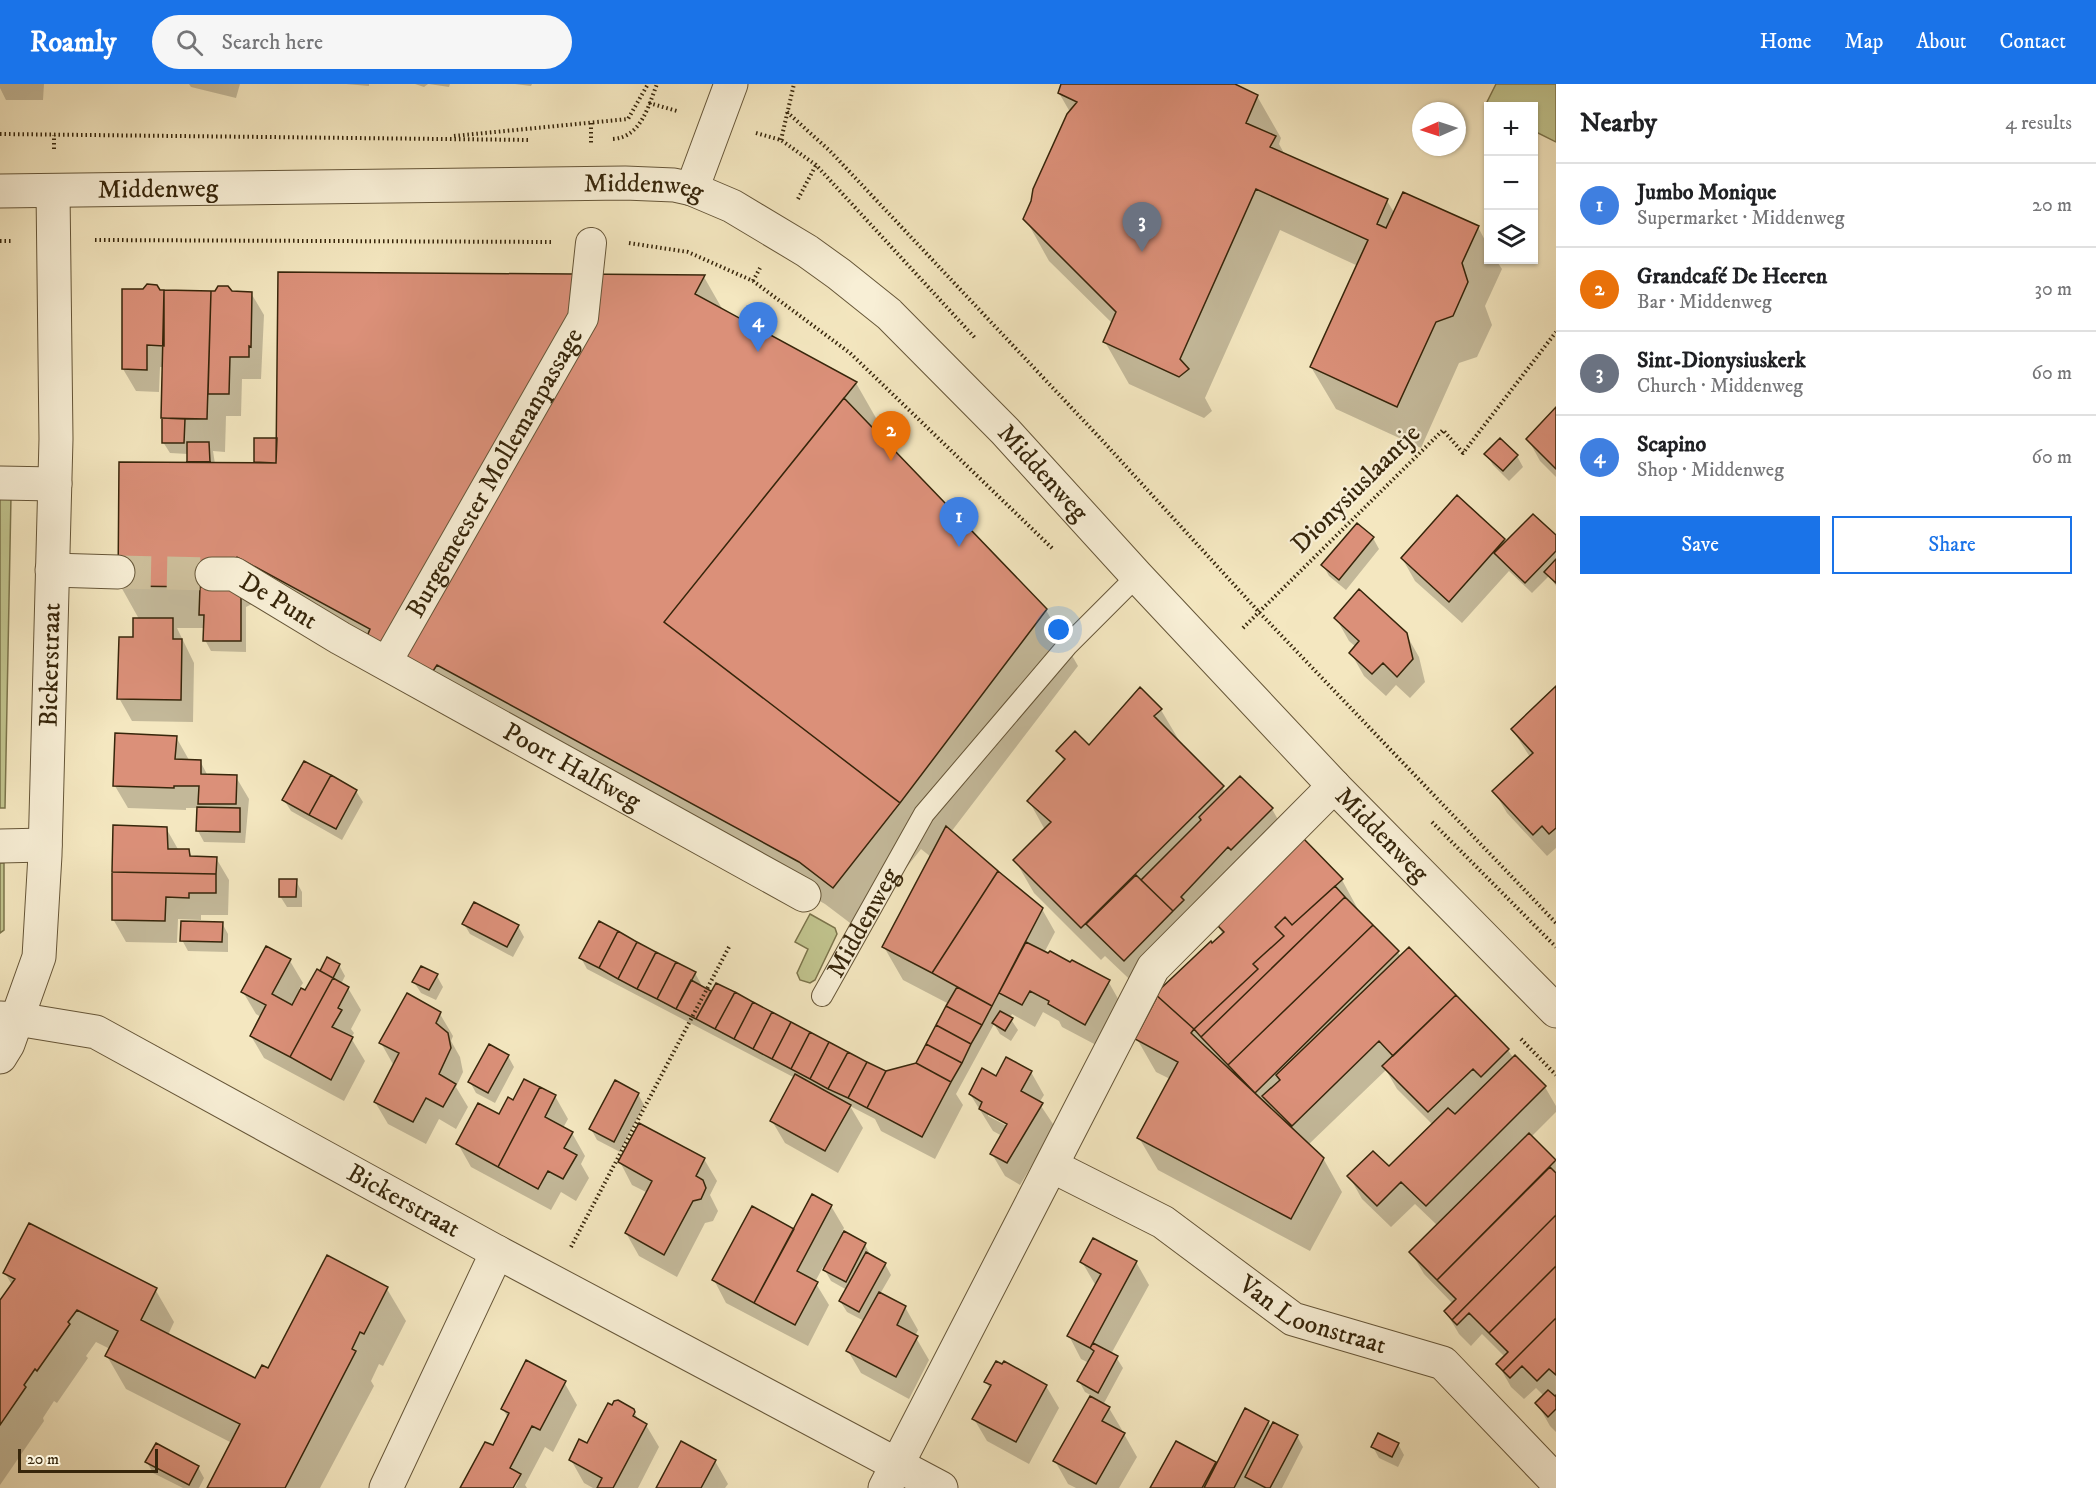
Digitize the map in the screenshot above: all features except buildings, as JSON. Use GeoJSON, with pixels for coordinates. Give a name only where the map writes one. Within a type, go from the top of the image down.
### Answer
{"type":"FeatureCollection","features":[{"type":"Feature","properties":{"kind":"street"},"geometry":{"type":"LineString","coordinates":[[692,189],[731,84]]}},
{"type":"Feature","properties":{"kind":"street","name":"Middenweg"},"geometry":{"type":"LineString","coordinates":[[0,191],[616,183],[674,185],[692,189],[732,206],[807,251],[889,314],[1005,431],[1334,786],[1556,1011]]}},
{"type":"Feature","properties":{"kind":"street","name":"Bickerstraat"},"geometry":{"type":"LineString","coordinates":[[53,191],[56,439],[45,845],[39,957],[9,1019],[96,1032],[552,1281],[891,1477],[941,1488]]}},
{"type":"Feature","properties":{"kind":"street","name":"Burgemeester Mollemanpassage"},"geometry":{"type":"LineString","coordinates":[[386,663],[583,318],[603,242]]}},
{"type":"Feature","properties":{"kind":"street"},"geometry":{"type":"LineString","coordinates":[[0,483],[54,484]]}},
{"type":"Feature","properties":{"kind":"street"},"geometry":{"type":"LineString","coordinates":[[52,563],[123,565]]}},
{"type":"Feature","properties":{"kind":"street","name":"De Punt"},"geometry":{"type":"LineString","coordinates":[[212,574],[234,574],[340,638]]}},
{"type":"Feature","properties":{"kind":"street","name":"Poort Halfweg"},"geometry":{"type":"LineString","coordinates":[[340,638],[804,895]]}},
{"type":"Feature","properties":{"kind":"street"},"geometry":{"type":"LineString","coordinates":[[891,1477],[1153,968],[1334,786]]}},
{"type":"Feature","properties":{"kind":"street"},"geometry":{"type":"LineString","coordinates":[[0,846],[45,845]]}},
{"type":"Feature","properties":{"kind":"street"},"geometry":{"type":"LineString","coordinates":[[0,1057],[8,1044],[9,1019]]}},
{"type":"Feature","properties":{"kind":"street","name":"Van Loonstraat"},"geometry":{"type":"LineString","coordinates":[[1052,1166],[1163,1222],[1293,1319],[1443,1363],[1556,1481]]}},
{"type":"Feature","properties":{"kind":"street"},"geometry":{"type":"LineString","coordinates":[[386,1488],[496,1252]]}},
{"type":"Feature","properties":{"kind":"lane","name":"Middenweg"},"geometry":{"type":"LineString","coordinates":[[822,996],[924,814],[1067,646],[1137,576]]}},
{"type":"Feature","properties":{"kind":"path"},"geometry":{"type":"LineString","coordinates":[[435,138],[628,119],[648,84]]}},
{"type":"Feature","properties":{"kind":"path","name":"Middenweg"},"geometry":{"type":"LineString","coordinates":[[608,139],[629,136],[637,129],[657,84]]}},
{"type":"Feature","properties":{"kind":"path"},"geometry":{"type":"LineString","coordinates":[[794,84],[781,140],[816,165]]}},
{"type":"Feature","properties":{"kind":"path"},"geometry":{"type":"LineString","coordinates":[[787,112],[830,151],[1100,438],[1259,612],[1556,923]]}},
{"type":"Feature","properties":{"kind":"path","name":"Middenweg"},"geometry":{"type":"LineString","coordinates":[[0,134],[533,140]]}},
{"type":"Feature","properties":{"kind":"path","name":"Middenweg"},"geometry":{"type":"LineString","coordinates":[[579,139],[600,139]]}},
{"type":"Feature","properties":{"kind":"path","name":"Middenweg"},"geometry":{"type":"LineString","coordinates":[[108,240],[603,242],[688,252],[753,281]]}},
{"type":"Feature","properties":{"kind":"path"},"geometry":{"type":"LineString","coordinates":[[0,241],[6,241]]}},
{"type":"Feature","properties":{"kind":"path","name":"Dionysiuslaantje"},"geometry":{"type":"LineString","coordinates":[[1243,628],[1443,430],[1463,453],[1556,332]]}},
{"type":"Feature","properties":{"kind":"path","name":"Middenweg"},"geometry":{"type":"LineString","coordinates":[[1431,822],[1556,947]]}},
{"type":"Feature","properties":{"kind":"path"},"geometry":{"type":"LineString","coordinates":[[552,1281],[729,947]]}},
{"type":"Feature","properties":{"kind":"green space"},"geometry":{"type":"Polygon","coordinates":[[[1496,84],[1556,84],[1556,142],[1538,133],[1538,102],[1487,102],[1496,84]]]}},
{"type":"Feature","properties":{"kind":"green space"},"geometry":{"type":"Polygon","coordinates":[[[0,496],[11,496],[5,808],[0,808],[0,496]]]}},
{"type":"Feature","properties":{"kind":"green space"},"geometry":{"type":"Polygon","coordinates":[[[0,863],[4,863],[4,930],[0,933],[0,863]]]}},
{"type":"Feature","properties":{"kind":"green space"},"geometry":{"type":"Polygon","coordinates":[[[810,914],[835,928],[837,934],[815,980],[810,983],[800,980],[797,973],[808,949],[795,942],[810,914]]]}},
{"type":"Feature","properties":{"kind":"tunnel"},"geometry":{"type":"LineString","coordinates":[[118,572],[212,574]]}},
{"type":"Feature","properties":{"kind":"place","name":"Sint-Dionysiuskerk"},"geometry":{"type":"Point","coordinates":[1142,252]}},
{"type":"Feature","properties":{"kind":"place","name":"Scapino"},"geometry":{"type":"Point","coordinates":[758,352]}},
{"type":"Feature","properties":{"kind":"place","name":"Grandcafé De Heeren"},"geometry":{"type":"Point","coordinates":[891,461]}},
{"type":"Feature","properties":{"kind":"place","name":"Jumbo Monique"},"geometry":{"type":"Point","coordinates":[959,547]}}]}
